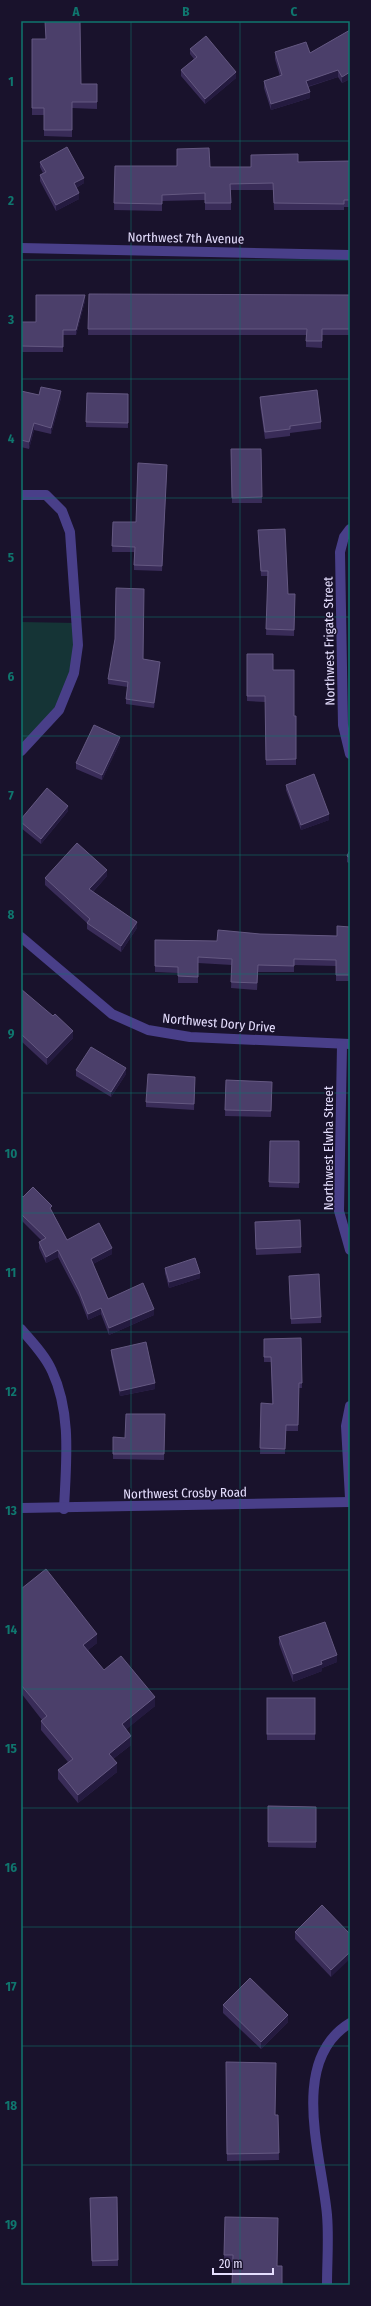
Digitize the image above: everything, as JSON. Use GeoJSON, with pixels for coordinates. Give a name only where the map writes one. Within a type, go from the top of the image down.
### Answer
{"type":"FeatureCollection","features":[{"type":"Feature","properties":{"kind":"street","name":"Northwest 7th Avenue"},"geometry":{"type":"LineString","coordinates":[[21,248],[350,255]]}},
{"type":"Feature","properties":{"kind":"street"},"geometry":{"type":"LineString","coordinates":[[21,495],[46,495],[62,511],[70,532],[78,645],[74,673],[59,710],[21,751]]}},
{"type":"Feature","properties":{"kind":"street","name":"Northwest Frigate Street"},"geometry":{"type":"LineString","coordinates":[[350,529],[344,537],[340,552],[343,724],[350,754]]}},
{"type":"Feature","properties":{"kind":"street","name":"Northwest Dory Drive"},"geometry":{"type":"LineString","coordinates":[[21,937],[112,1014],[148,1030],[190,1037],[346,1044]]}},
{"type":"Feature","properties":{"kind":"street","name":"Northwest Elwha Street"},"geometry":{"type":"LineString","coordinates":[[346,1044],[339,1211],[350,1250]]}},
{"type":"Feature","properties":{"kind":"street"},"geometry":{"type":"LineString","coordinates":[[21,1329],[40,1351],[52,1370],[62,1398],[67,1425],[64,1509]]}},
{"type":"Feature","properties":{"kind":"street"},"geometry":{"type":"LineString","coordinates":[[350,1406],[346,1426],[350,1498]]}},
{"type":"Feature","properties":{"kind":"street","name":"Northwest Crosby Road"},"geometry":{"type":"LineString","coordinates":[[21,1508],[64,1509],[350,1502]]}},
{"type":"Feature","properties":{"kind":"street"},"geometry":{"type":"LineString","coordinates":[[327,2285],[327,2216],[313,2116],[314,2079],[325,2049],[337,2030],[350,2023]]}},
{"type":"Feature","properties":{"kind":"green space"},"geometry":{"type":"Polygon","coordinates":[[[21,622],[77,623],[78,645],[59,710],[21,751],[21,622]]]}},
{"type":"Feature","properties":{"kind":"building"},"geometry":{"type":"Polygon","coordinates":[[[45,21],[80,21],[81,84],[97,84],[97,102],[72,102],[72,130],[44,130],[44,108],[32,108],[32,39],[46,39],[45,21]]]}},
{"type":"Feature","properties":{"kind":"building"},"geometry":{"type":"Polygon","coordinates":[[[350,30],[350,72],[342,77],[338,70],[306,81],[310,92],[271,104],[264,81],[282,75],[275,52],[306,42],[310,53],[350,30]]]}},
{"type":"Feature","properties":{"kind":"building"},"geometry":{"type":"Polygon","coordinates":[[[206,36],[236,72],[205,99],[181,70],[197,57],[190,49],[206,36]]]}},
{"type":"Feature","properties":{"kind":"building"},"geometry":{"type":"Polygon","coordinates":[[[67,147],[84,178],[74,183],[79,193],[56,205],[40,175],[46,172],[40,162],[67,147]]]}},
{"type":"Feature","properties":{"kind":"building"},"geometry":{"type":"Polygon","coordinates":[[[209,148],[210,167],[251,167],[251,155],[298,154],[298,162],[350,161],[350,200],[344,200],[344,204],[274,203],[273,183],[230,184],[231,203],[205,203],[205,193],[162,195],[162,204],[114,203],[115,166],[177,166],[177,149],[209,148]]]}},
{"type":"Feature","properties":{"kind":"building"},"geometry":{"type":"Polygon","coordinates":[[[89,294],[350,295],[350,329],[322,329],[322,341],[306,341],[307,329],[88,329],[89,294]]]}},
{"type":"Feature","properties":{"kind":"building"},"geometry":{"type":"Polygon","coordinates":[[[36,295],[85,295],[76,330],[63,330],[63,347],[21,346],[21,322],[36,322],[36,295]]]}},
{"type":"Feature","properties":{"kind":"building"},"geometry":{"type":"Polygon","coordinates":[[[41,387],[61,391],[51,428],[34,423],[29,442],[21,440],[21,391],[39,395],[41,387]]]}},
{"type":"Feature","properties":{"kind":"building"},"geometry":{"type":"Polygon","coordinates":[[[317,390],[321,422],[290,426],[290,429],[265,432],[260,397],[317,390]]]}},
{"type":"Feature","properties":{"kind":"building"},"geometry":{"type":"Polygon","coordinates":[[[87,393],[128,394],[128,423],[86,422],[87,393]]]}},
{"type":"Feature","properties":{"kind":"building"},"geometry":{"type":"Polygon","coordinates":[[[231,449],[261,449],[262,497],[232,498],[231,449]]]}},
{"type":"Feature","properties":{"kind":"building"},"geometry":{"type":"Polygon","coordinates":[[[138,463],[167,465],[162,566],[134,565],[135,547],[112,546],[113,522],[136,522],[138,463]]]}},
{"type":"Feature","properties":{"kind":"building"},"geometry":{"type":"Polygon","coordinates":[[[285,529],[288,594],[295,594],[294,630],[266,629],[268,571],[261,571],[258,530],[285,529]]]}},
{"type":"Feature","properties":{"kind":"building"},"geometry":{"type":"Polygon","coordinates":[[[116,588],[144,589],[143,659],[160,662],[154,703],[126,699],[128,682],[108,679],[115,639],[116,588]]]}},
{"type":"Feature","properties":{"kind":"building"},"geometry":{"type":"Polygon","coordinates":[[[247,654],[273,654],[273,670],[294,670],[296,759],[266,760],[265,696],[247,696],[247,654]]]}},
{"type":"Feature","properties":{"kind":"building"},"geometry":{"type":"Polygon","coordinates":[[[94,725],[120,737],[102,775],[76,763],[94,725]]]}},
{"type":"Feature","properties":{"kind":"building"},"geometry":{"type":"Polygon","coordinates":[[[314,774],[329,814],[301,825],[286,785],[314,774]]]}},
{"type":"Feature","properties":{"kind":"building"},"geometry":{"type":"Polygon","coordinates":[[[47,788],[68,806],[41,839],[21,822],[21,819],[47,788]]]}},
{"type":"Feature","properties":{"kind":"building"},"geometry":{"type":"Polygon","coordinates":[[[77,843],[107,870],[89,889],[137,922],[121,946],[87,923],[90,919],[45,878],[77,843]]]}},
{"type":"Feature","properties":{"kind":"building"},"geometry":{"type":"Polygon","coordinates":[[[350,850],[350,858],[347,856],[350,850]]]}},
{"type":"Feature","properties":{"kind":"building"},"geometry":{"type":"Polygon","coordinates":[[[337,926],[350,927],[350,975],[336,975],[336,960],[294,959],[294,966],[258,965],[257,983],[231,982],[232,959],[198,957],[198,977],[178,976],[178,967],[155,966],[155,940],[217,941],[218,930],[260,934],[337,936],[337,926]]]}},
{"type":"Feature","properties":{"kind":"building"},"geometry":{"type":"Polygon","coordinates":[[[21,989],[53,1016],[55,1014],[73,1031],[47,1058],[21,1034],[21,989]]]}},
{"type":"Feature","properties":{"kind":"building"},"geometry":{"type":"Polygon","coordinates":[[[91,1047],[126,1068],[111,1092],[76,1070],[91,1047]]]}},
{"type":"Feature","properties":{"kind":"building"},"geometry":{"type":"Polygon","coordinates":[[[148,1074],[195,1077],[194,1104],[146,1102],[148,1074]]]}},
{"type":"Feature","properties":{"kind":"building"},"geometry":{"type":"Polygon","coordinates":[[[226,1080],[272,1082],[271,1111],[225,1110],[226,1080]]]}},
{"type":"Feature","properties":{"kind":"building"},"geometry":{"type":"Polygon","coordinates":[[[270,1141],[299,1141],[299,1183],[269,1182],[270,1141]]]}},
{"type":"Feature","properties":{"kind":"building"},"geometry":{"type":"Polygon","coordinates":[[[33,1187],[52,1206],[50,1208],[67,1240],[99,1223],[112,1248],[91,1259],[108,1299],[143,1283],[154,1309],[109,1328],[101,1308],[88,1314],[79,1291],[58,1250],[46,1257],[39,1242],[46,1238],[21,1214],[21,1195],[23,1197],[33,1187]]]}},
{"type":"Feature","properties":{"kind":"building"},"geometry":{"type":"Polygon","coordinates":[[[300,1220],[301,1247],[256,1249],[255,1222],[300,1220]]]}},
{"type":"Feature","properties":{"kind":"building"},"geometry":{"type":"Polygon","coordinates":[[[195,1258],[200,1273],[169,1282],[165,1268],[195,1258]]]}},
{"type":"Feature","properties":{"kind":"building"},"geometry":{"type":"Polygon","coordinates":[[[319,1274],[321,1317],[291,1319],[289,1276],[319,1274]]]}},
{"type":"Feature","properties":{"kind":"building"},"geometry":{"type":"Polygon","coordinates":[[[301,1338],[302,1383],[299,1383],[298,1425],[286,1425],[285,1449],[260,1448],[261,1403],[273,1404],[271,1357],[264,1357],[264,1339],[301,1338]]]}},
{"type":"Feature","properties":{"kind":"building"},"geometry":{"type":"Polygon","coordinates":[[[146,1342],[155,1383],[120,1391],[111,1350],[146,1342]]]}},
{"type":"Feature","properties":{"kind":"building"},"geometry":{"type":"Polygon","coordinates":[[[126,1414],[165,1414],[164,1454],[113,1454],[113,1437],[125,1438],[126,1414]]]}},
{"type":"Feature","properties":{"kind":"building"},"geometry":{"type":"Polygon","coordinates":[[[46,1569],[97,1634],[83,1645],[104,1670],[121,1656],[155,1697],[122,1724],[131,1736],[109,1754],[117,1763],[78,1795],[58,1770],[73,1759],[41,1721],[47,1716],[21,1685],[21,1589],[46,1569]]]}},
{"type":"Feature","properties":{"kind":"building"},"geometry":{"type":"Polygon","coordinates":[[[325,1622],[337,1655],[321,1661],[322,1664],[293,1674],[279,1637],[325,1622]]]}},
{"type":"Feature","properties":{"kind":"building"},"geometry":{"type":"Polygon","coordinates":[[[267,1698],[315,1698],[315,1734],[267,1734],[267,1698]]]}},
{"type":"Feature","properties":{"kind":"building"},"geometry":{"type":"Polygon","coordinates":[[[268,1806],[316,1807],[316,1842],[268,1842],[268,1806]]]}},
{"type":"Feature","properties":{"kind":"building"},"geometry":{"type":"Polygon","coordinates":[[[322,1905],[350,1934],[350,1952],[331,1970],[295,1932],[322,1905]]]}},
{"type":"Feature","properties":{"kind":"building"},"geometry":{"type":"Polygon","coordinates":[[[250,1978],[288,2015],[261,2042],[223,2005],[250,1978]]]}},
{"type":"Feature","properties":{"kind":"building"},"geometry":{"type":"Polygon","coordinates":[[[226,2062],[276,2063],[275,2115],[278,2115],[279,2153],[227,2154],[226,2062]]]}},
{"type":"Feature","properties":{"kind":"building"},"geometry":{"type":"Polygon","coordinates":[[[117,2197],[118,2260],[92,2261],[90,2198],[117,2197]]]}},
{"type":"Feature","properties":{"kind":"building"},"geometry":{"type":"Polygon","coordinates":[[[225,2217],[278,2218],[277,2266],[282,2266],[282,2285],[232,2285],[233,2255],[224,2255],[225,2217]]]}}]}
